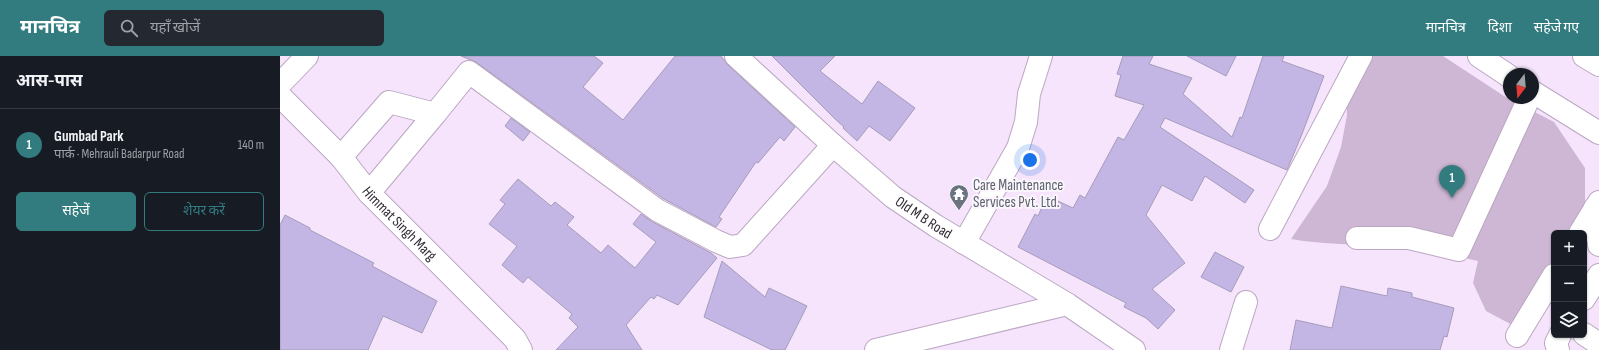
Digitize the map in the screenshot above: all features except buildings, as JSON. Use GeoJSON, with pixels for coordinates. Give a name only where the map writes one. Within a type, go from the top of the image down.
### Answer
{"type":"FeatureCollection","features":[{"type":"Feature","properties":{"kind":"street"},"geometry":{"type":"LineString","coordinates":[[280,84],[307,56]]}},
{"type":"Feature","properties":{"kind":"street","name":"Old M B Road"},"geometry":{"type":"LineString","coordinates":[[736,56],[893,197],[964,243],[1067,304],[1134,350]]}},
{"type":"Feature","properties":{"kind":"street"},"geometry":{"type":"LineString","coordinates":[[964,243],[1018,148],[1026,122],[1029,94],[1040,56]]}},
{"type":"Feature","properties":{"kind":"street"},"geometry":{"type":"LineString","coordinates":[[1270,229],[1360,56]]}},
{"type":"Feature","properties":{"kind":"street"},"geometry":{"type":"LineString","coordinates":[[1479,56],[1503,72]]}},
{"type":"Feature","properties":{"kind":"street"},"geometry":{"type":"LineString","coordinates":[[1584,56],[1599,65]]}},
{"type":"Feature","properties":{"kind":"street"},"geometry":{"type":"LineString","coordinates":[[369,193],[469,72],[657,210],[730,247],[743,245],[834,145]]}},
{"type":"Feature","properties":{"kind":"street","name":"Himmat Singh Marg"},"geometry":{"type":"LineString","coordinates":[[280,96],[341,157],[369,193],[515,339],[522,350]]}},
{"type":"Feature","properties":{"kind":"street"},"geometry":{"type":"LineString","coordinates":[[1539,96],[1599,133]]}},
{"type":"Feature","properties":{"kind":"street"},"geometry":{"type":"LineString","coordinates":[[341,157],[388,102],[435,114]]}},
{"type":"Feature","properties":{"kind":"street"},"geometry":{"type":"LineString","coordinates":[[1357,238],[1408,238],[1458,250],[1526,104]]}},
{"type":"Feature","properties":{"kind":"street"},"geometry":{"type":"LineString","coordinates":[[1582,230],[1597,205]]}},
{"type":"Feature","properties":{"kind":"street"},"geometry":{"type":"LineString","coordinates":[[1597,205],[1599,244]]}},
{"type":"Feature","properties":{"kind":"street"},"geometry":{"type":"LineString","coordinates":[[1590,299],[1599,276]]}},
{"type":"Feature","properties":{"kind":"street"},"geometry":{"type":"LineString","coordinates":[[1517,336],[1551,280]]}},
{"type":"Feature","properties":{"kind":"street"},"geometry":{"type":"LineString","coordinates":[[1231,350],[1246,302]]}},
{"type":"Feature","properties":{"kind":"street"},"geometry":{"type":"LineString","coordinates":[[876,350],[1067,304]]}},
{"type":"Feature","properties":{"kind":"street"},"geometry":{"type":"LineString","coordinates":[[1587,336],[1599,344]]}},
{"type":"Feature","properties":{"kind":"street"},"geometry":{"type":"LineString","coordinates":[[1558,338],[1556,342],[1558,350]]}},
{"type":"Feature","properties":{"kind":"shaded area"},"geometry":{"type":"Polygon","coordinates":[[[1360,56],[1443,56],[1503,95],[1503,104],[1519,104],[1554,122],[1585,168],[1585,210],[1574,230],[1551,230],[1551,268],[1516,327],[1486,311],[1473,283],[1478,261],[1401,247],[1328,243],[1291,239],[1327,186],[1341,147],[1347,115],[1346,91],[1360,56]]]}},
{"type":"Feature","properties":{"kind":"place","name":"Gumbad Park"},"geometry":{"type":"Point","coordinates":[1452,198]}},
{"type":"Feature","properties":{"kind":"place","name":"Care Maintenance Services Pvt. Ltd."},"geometry":{"type":"Point","coordinates":[959,211]}}]}
